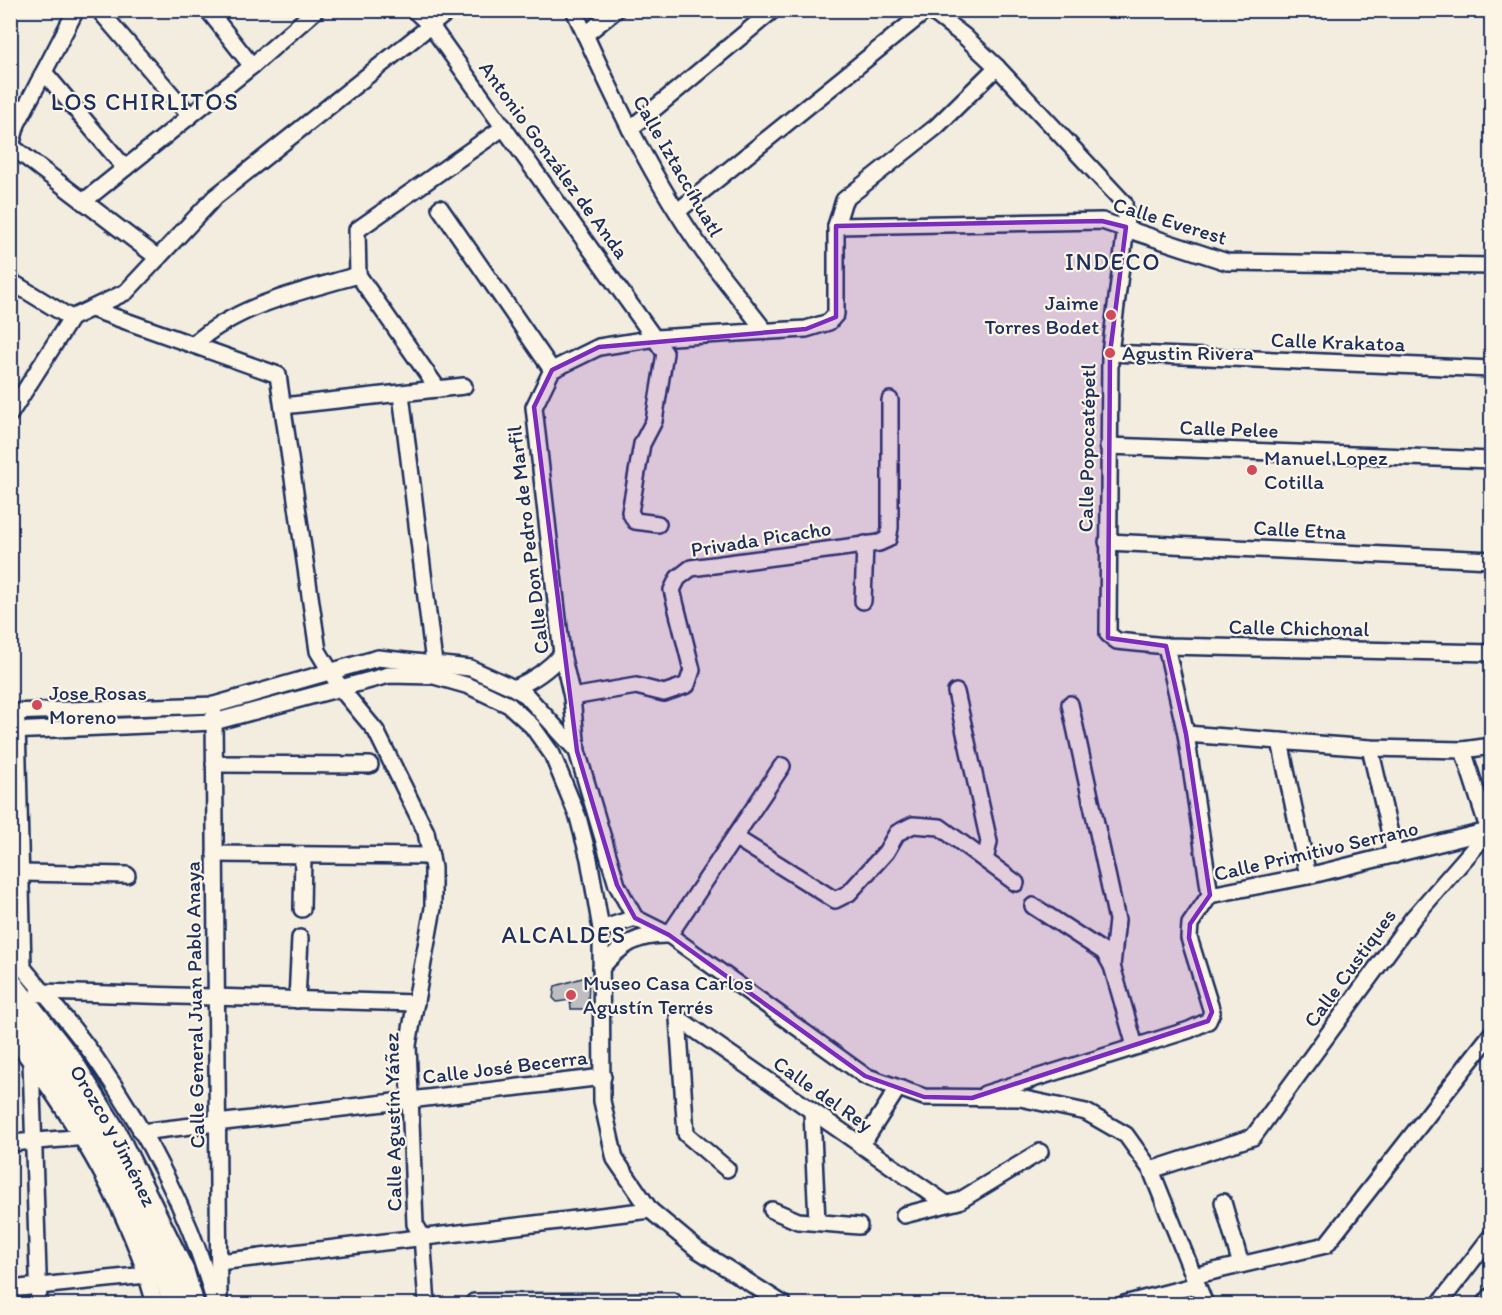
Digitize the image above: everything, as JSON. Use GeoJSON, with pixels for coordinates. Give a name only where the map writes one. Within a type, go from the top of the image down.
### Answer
{"type":"FeatureCollection","features":[{"type":"Feature","properties":{"kind":"highway","name":"Orozco y Jiménez"},"geometry":{"type":"LineString","coordinates":[[17,975],[23,1003],[91,1137],[156,1274],[174,1305]]}},
{"type":"Feature","properties":{"kind":"highway","name":"Orozco y Jiménez"},"geometry":{"type":"LineString","coordinates":[[23,1003],[72,1062],[116,1132],[183,1271],[193,1305]]}},
{"type":"Feature","properties":{"kind":"street"},"geometry":{"type":"LineString","coordinates":[[76,10],[17,124],[11,146],[158,258]]}},
{"type":"Feature","properties":{"kind":"street"},"geometry":{"type":"LineString","coordinates":[[99,10],[190,116]]}},
{"type":"Feature","properties":{"kind":"street"},"geometry":{"type":"LineString","coordinates":[[208,10],[252,66]]}},
{"type":"Feature","properties":{"kind":"street"},"geometry":{"type":"LineString","coordinates":[[83,202],[252,66],[316,10]]}},
{"type":"Feature","properties":{"kind":"street","name":"Antonio González de Anda"},"geometry":{"type":"LineString","coordinates":[[414,10],[431,26],[656,338]]}},
{"type":"Feature","properties":{"kind":"street"},"geometry":{"type":"LineString","coordinates":[[10,414],[71,318],[126,292],[215,197],[450,10]]}},
{"type":"Feature","properties":{"kind":"street","name":"Calle Iztaccíhuatl"},"geometry":{"type":"LineString","coordinates":[[574,10],[630,129],[678,211],[706,255],[765,331]]}},
{"type":"Feature","properties":{"kind":"street"},"geometry":{"type":"LineString","coordinates":[[585,35],[616,10]]}},
{"type":"Feature","properties":{"kind":"street"},"geometry":{"type":"LineString","coordinates":[[630,129],[773,10]]}},
{"type":"Feature","properties":{"kind":"street"},"geometry":{"type":"LineString","coordinates":[[440,208],[552,370],[599,347],[656,338],[820,326],[833,319],[836,314],[837,226],[844,200],[936,127],[997,67],[964,36],[928,10],[678,211]]}},
{"type":"Feature","properties":{"kind":"street","name":"Calle Popocatépetl"},"geometry":{"type":"LineString","coordinates":[[997,67],[1119,196],[1126,211],[1110,353],[1107,634]]}},
{"type":"Feature","properties":{"kind":"street"},"geometry":{"type":"LineString","coordinates":[[44,72],[125,168]]}},
{"type":"Feature","properties":{"kind":"street"},"geometry":{"type":"LineString","coordinates":[[438,389],[358,275],[357,230],[504,127]]}},
{"type":"Feature","properties":{"kind":"street","name":"Calle Everest"},"geometry":{"type":"LineString","coordinates":[[837,226],[1102,221],[1227,262],[1491,266]]}},
{"type":"Feature","properties":{"kind":"street"},"geometry":{"type":"LineString","coordinates":[[92,309],[193,345],[211,329],[261,303],[358,275]]}},
{"type":"Feature","properties":{"kind":"street"},"geometry":{"type":"LineString","coordinates":[[10,281],[71,318]]}},
{"type":"Feature","properties":{"kind":"street"},"geometry":{"type":"LineString","coordinates":[[656,338],[665,353],[654,421],[642,444],[630,512],[635,521],[658,524]]}},
{"type":"Feature","properties":{"kind":"street","name":"Calle Agustín Yáñez"},"geometry":{"type":"LineString","coordinates":[[193,345],[278,375],[318,651],[335,680],[376,731],[426,832],[431,856],[433,908],[408,1045],[415,1224],[422,1236],[427,1305]]}},
{"type":"Feature","properties":{"kind":"street","name":"Calle Krakatoa"},"geometry":{"type":"LineString","coordinates":[[1110,353],[1491,369]]}},
{"type":"Feature","properties":{"kind":"street","name":"Calle Don Pedro de Marfil"},"geometry":{"type":"LineString","coordinates":[[552,370],[534,407],[561,654],[572,697],[577,751]]}},
{"type":"Feature","properties":{"kind":"street"},"geometry":{"type":"LineString","coordinates":[[283,406],[464,386]]}},
{"type":"Feature","properties":{"kind":"street"},"geometry":{"type":"LineString","coordinates":[[401,394],[435,670]]}},
{"type":"Feature","properties":{"kind":"street","name":"Privada Picacho"},"geometry":{"type":"LineString","coordinates":[[572,697],[636,686],[664,693],[687,685],[692,670],[672,590],[678,578],[691,568],[886,541],[889,537],[890,400]]}},
{"type":"Feature","properties":{"kind":"street","name":"Calle Pelee"},"geometry":{"type":"LineString","coordinates":[[1108,446],[1491,460]]}},
{"type":"Feature","properties":{"kind":"street","name":"Calle Etna"},"geometry":{"type":"LineString","coordinates":[[1107,542],[1491,561]]}},
{"type":"Feature","properties":{"kind":"street"},"geometry":{"type":"LineString","coordinates":[[863,601],[866,544]]}},
{"type":"Feature","properties":{"kind":"street","name":"Calle Chichonal"},"geometry":{"type":"LineString","coordinates":[[1107,634],[1117,641],[1166,646],[1491,653]]}},
{"type":"Feature","properties":{"kind":"street"},"geometry":{"type":"LineString","coordinates":[[1166,646],[1186,734],[1210,895]]}},
{"type":"Feature","properties":{"kind":"street"},"geometry":{"type":"LineString","coordinates":[[514,688],[531,681],[548,669],[561,654]]}},
{"type":"Feature","properties":{"kind":"street"},"geometry":{"type":"LineString","coordinates":[[17,975],[21,873],[14,712],[214,705],[335,680],[470,668],[526,696],[577,751],[617,885],[635,918],[669,935],[865,1076],[924,1097],[1020,1098],[1086,1112],[1126,1135],[1151,1170],[1205,1305]]}},
{"type":"Feature","properties":{"kind":"street"},"geometry":{"type":"LineString","coordinates":[[435,670],[509,705],[532,726],[552,754],[578,817],[601,929],[602,1101],[615,1159],[650,1210],[698,1250],[783,1303]]}},
{"type":"Feature","properties":{"kind":"street"},"geometry":{"type":"LineString","coordinates":[[14,731],[214,722],[335,680]]}},
{"type":"Feature","properties":{"kind":"street"},"geometry":{"type":"LineString","coordinates":[[956,692],[989,842],[985,860]]}},
{"type":"Feature","properties":{"kind":"street"},"geometry":{"type":"LineString","coordinates":[[1070,704],[1117,920],[1112,966]]}},
{"type":"Feature","properties":{"kind":"street","name":"Calle General Juan Pablo Anaya"},"geometry":{"type":"LineString","coordinates":[[214,705],[219,1262],[217,1305]]}},
{"type":"Feature","properties":{"kind":"street"},"geometry":{"type":"LineString","coordinates":[[1186,734],[1370,748],[1463,750],[1491,746]]}},
{"type":"Feature","properties":{"kind":"street"},"geometry":{"type":"LineString","coordinates":[[1280,741],[1308,876]]}},
{"type":"Feature","properties":{"kind":"street"},"geometry":{"type":"LineString","coordinates":[[1370,748],[1395,855]]}},
{"type":"Feature","properties":{"kind":"street"},"geometry":{"type":"LineString","coordinates":[[1463,750],[1490,831]]}},
{"type":"Feature","properties":{"kind":"street"},"geometry":{"type":"LineString","coordinates":[[214,764],[370,765]]}},
{"type":"Feature","properties":{"kind":"street"},"geometry":{"type":"LineString","coordinates":[[669,935],[782,766]]}},
{"type":"Feature","properties":{"kind":"street"},"geometry":{"type":"LineString","coordinates":[[736,838],[835,900],[849,893],[886,852],[897,833],[913,825],[940,827],[1016,883]]}},
{"type":"Feature","properties":{"kind":"street","name":"Calle Primitivo Serrano"},"geometry":{"type":"LineString","coordinates":[[972,1098],[1190,1030],[1208,1021],[1212,1012],[1189,938],[1190,924],[1210,895],[1308,876],[1490,831]]}},
{"type":"Feature","properties":{"kind":"street","name":"Calle Custiques"},"geometry":{"type":"LineString","coordinates":[[1151,1170],[1253,1137],[1413,918],[1490,831]]}},
{"type":"Feature","properties":{"kind":"street"},"geometry":{"type":"LineString","coordinates":[[215,854],[431,856]]}},
{"type":"Feature","properties":{"kind":"street"},"geometry":{"type":"LineString","coordinates":[[302,909],[303,855]]}},
{"type":"Feature","properties":{"kind":"street"},"geometry":{"type":"LineString","coordinates":[[21,873],[127,875]]}},
{"type":"Feature","properties":{"kind":"street"},"geometry":{"type":"LineString","coordinates":[[1034,906],[1104,952],[1112,966],[1135,1046]]}},
{"type":"Feature","properties":{"kind":"street"},"geometry":{"type":"LineString","coordinates":[[601,929],[635,918]]}},
{"type":"Feature","properties":{"kind":"street"},"geometry":{"type":"LineString","coordinates":[[601,968],[613,954],[646,935],[669,935]]}},
{"type":"Feature","properties":{"kind":"street"},"geometry":{"type":"LineString","coordinates":[[297,1000],[300,938]]}},
{"type":"Feature","properties":{"kind":"street"},"geometry":{"type":"LineString","coordinates":[[10,952],[17,975]]}},
{"type":"Feature","properties":{"kind":"street"},"geometry":{"type":"LineString","coordinates":[[23,1003],[216,998],[416,1003]]}},
{"type":"Feature","properties":{"kind":"street"},"geometry":{"type":"LineString","coordinates":[[23,1003],[96,1059],[141,1132],[186,1223],[217,1305]]}},
{"type":"Feature","properties":{"kind":"street","name":"Calle del Rey"},"geometry":{"type":"LineString","coordinates":[[727,1169],[686,1134],[678,1018],[945,1203]]}},
{"type":"Feature","properties":{"kind":"street"},"geometry":{"type":"LineString","coordinates":[[1124,1305],[1241,1265],[1326,1245],[1491,1033]]}},
{"type":"Feature","properties":{"kind":"street","name":"Orozco y Jiménez"},"geometry":{"type":"LineString","coordinates":[[10,1034],[91,1137]]}},
{"type":"Feature","properties":{"kind":"street"},"geometry":{"type":"LineString","coordinates":[[31,1061],[39,1305]]}},
{"type":"Feature","properties":{"kind":"street","name":"Calle José Becerra"},"geometry":{"type":"LineString","coordinates":[[141,1132],[217,1121],[603,1077]]}},
{"type":"Feature","properties":{"kind":"street"},"geometry":{"type":"LineString","coordinates":[[861,1146],[898,1088]]}},
{"type":"Feature","properties":{"kind":"street"},"geometry":{"type":"LineString","coordinates":[[812,1112],[817,1222]]}},
{"type":"Feature","properties":{"kind":"street"},"geometry":{"type":"LineString","coordinates":[[10,1143],[91,1137]]}},
{"type":"Feature","properties":{"kind":"street"},"geometry":{"type":"LineString","coordinates":[[904,1215],[958,1201],[1040,1152]]}},
{"type":"Feature","properties":{"kind":"street"},"geometry":{"type":"LineString","coordinates":[[1223,1202],[1241,1265]]}},
{"type":"Feature","properties":{"kind":"street"},"geometry":{"type":"LineString","coordinates":[[219,1262],[650,1210]]}},
{"type":"Feature","properties":{"kind":"street"},"geometry":{"type":"LineString","coordinates":[[772,1210],[798,1221],[859,1226]]}},
{"type":"Feature","properties":{"kind":"street"},"geometry":{"type":"LineString","coordinates":[[1439,1305],[1491,1235]]}},
{"type":"Feature","properties":{"kind":"street"},"geometry":{"type":"LineString","coordinates":[[10,1289],[156,1274]]}},
{"type":"Feature","properties":{"kind":"street","name":"Orozco y Jiménez"},"geometry":{"type":"LineString","coordinates":[[155,1305],[156,1274]]}},
{"type":"Feature","properties":{"kind":"street"},"geometry":{"type":"LineString","coordinates":[[1485,1305],[1491,1295]]}},
{"type":"Feature","properties":{"kind":"street"},"geometry":{"type":"LineString","coordinates":[[474,1303],[673,1302],[673,1305]]}},
{"type":"Feature","properties":{"kind":"highlighted area"},"geometry":{"type":"Polygon","coordinates":[[[1102,221],[1126,227],[1110,353],[1108,638],[1166,646],[1186,734],[1210,895],[1190,924],[1189,938],[1212,1012],[1208,1021],[972,1098],[924,1097],[865,1076],[669,935],[635,918],[617,885],[577,751],[534,407],[552,370],[599,347],[806,329],[836,317],[836,226],[1102,221]]]}},
{"type":"Feature","properties":{"kind":"building","name":"Museo Casa Carlos Agustín Terrés"},"geometry":{"type":"Polygon","coordinates":[[[589,976],[588,1009],[571,1009],[570,1000],[557,1002],[553,998],[555,986],[589,976]]]}},
{"type":"Feature","properties":{"kind":"place","name":"Jaime Torres Bodet"},"geometry":{"type":"Point","coordinates":[1111,315]}},
{"type":"Feature","properties":{"kind":"place","name":"Agustin Rivera"},"geometry":{"type":"Point","coordinates":[1110,353]}},
{"type":"Feature","properties":{"kind":"place","name":"Manuel Lopez Cotilla"},"geometry":{"type":"Point","coordinates":[1252,470]}},
{"type":"Feature","properties":{"kind":"place","name":"Jose Rosas Moreno"},"geometry":{"type":"Point","coordinates":[37,705]}},
{"type":"Feature","properties":{"kind":"place","name":"Museo Casa Carlos Agustín Terrés"},"geometry":{"type":"Point","coordinates":[571,995]}},
{"type":"Feature","properties":{"kind":"district","name":"LOS CHIRLITOS"},"geometry":{"type":"Point","coordinates":[145,102]}},
{"type":"Feature","properties":{"kind":"district","name":"INDECO"},"geometry":{"type":"Point","coordinates":[1113,262]}},
{"type":"Feature","properties":{"kind":"district","name":"ALCALDES"},"geometry":{"type":"Point","coordinates":[564,935]}}]}
